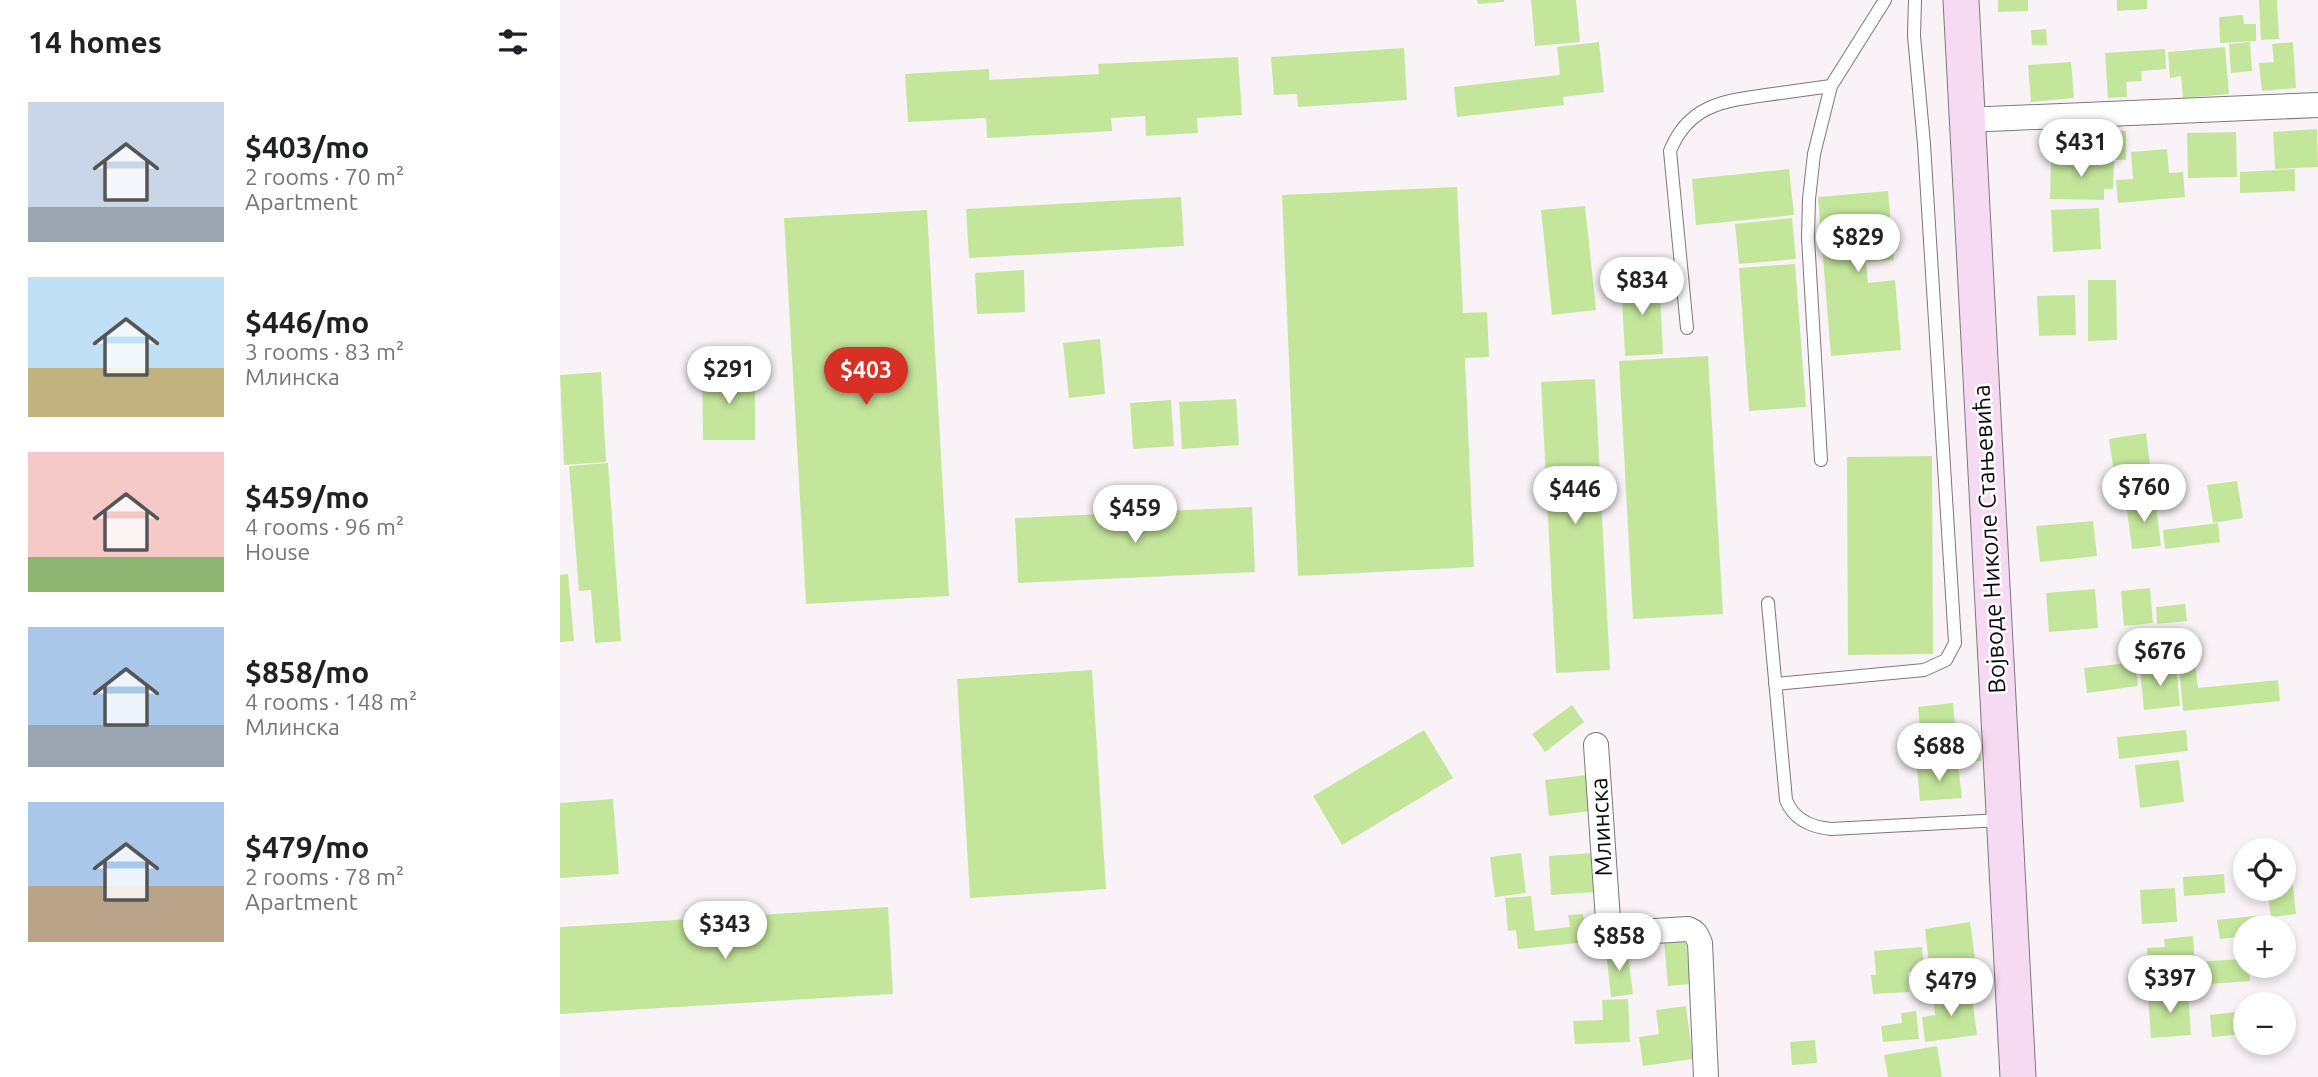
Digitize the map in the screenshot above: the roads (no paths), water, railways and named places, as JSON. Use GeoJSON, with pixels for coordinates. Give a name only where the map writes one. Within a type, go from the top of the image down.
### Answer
{"type":"FeatureCollection","features":[{"type":"Feature","properties":{"kind":"street","name":"Војводе Николе Стањевића"},"geometry":{"type":"LineString","coordinates":[[1961,0],[2018,1077]]}},
{"type":"Feature","properties":{"kind":"street"},"geometry":{"type":"LineString","coordinates":[[1966,120],[2318,105]]}},
{"type":"Feature","properties":{"kind":"street","name":"Млинска"},"geometry":{"type":"LineString","coordinates":[[1596,745],[1608,920],[1615,931],[1621,933],[1688,929],[1698,936],[1706,1077]]}},
{"type":"Feature","properties":{"kind":"lane"},"geometry":{"type":"LineString","coordinates":[[1821,460],[1808,238],[1814,154],[1831,86],[1885,0]]}},
{"type":"Feature","properties":{"kind":"lane"},"geometry":{"type":"LineString","coordinates":[[1776,684],[1924,670],[1946,660],[1955,643],[1928,198],[1914,36],[1915,0]]}},
{"type":"Feature","properties":{"kind":"lane"},"geometry":{"type":"LineString","coordinates":[[1687,328],[1670,151],[1677,133],[1701,112],[1728,100],[1831,86]]}},
{"type":"Feature","properties":{"kind":"lane"},"geometry":{"type":"LineString","coordinates":[[1768,603],[1786,800],[1790,811],[1815,828],[1831,829],[2004,820]]}}]}
